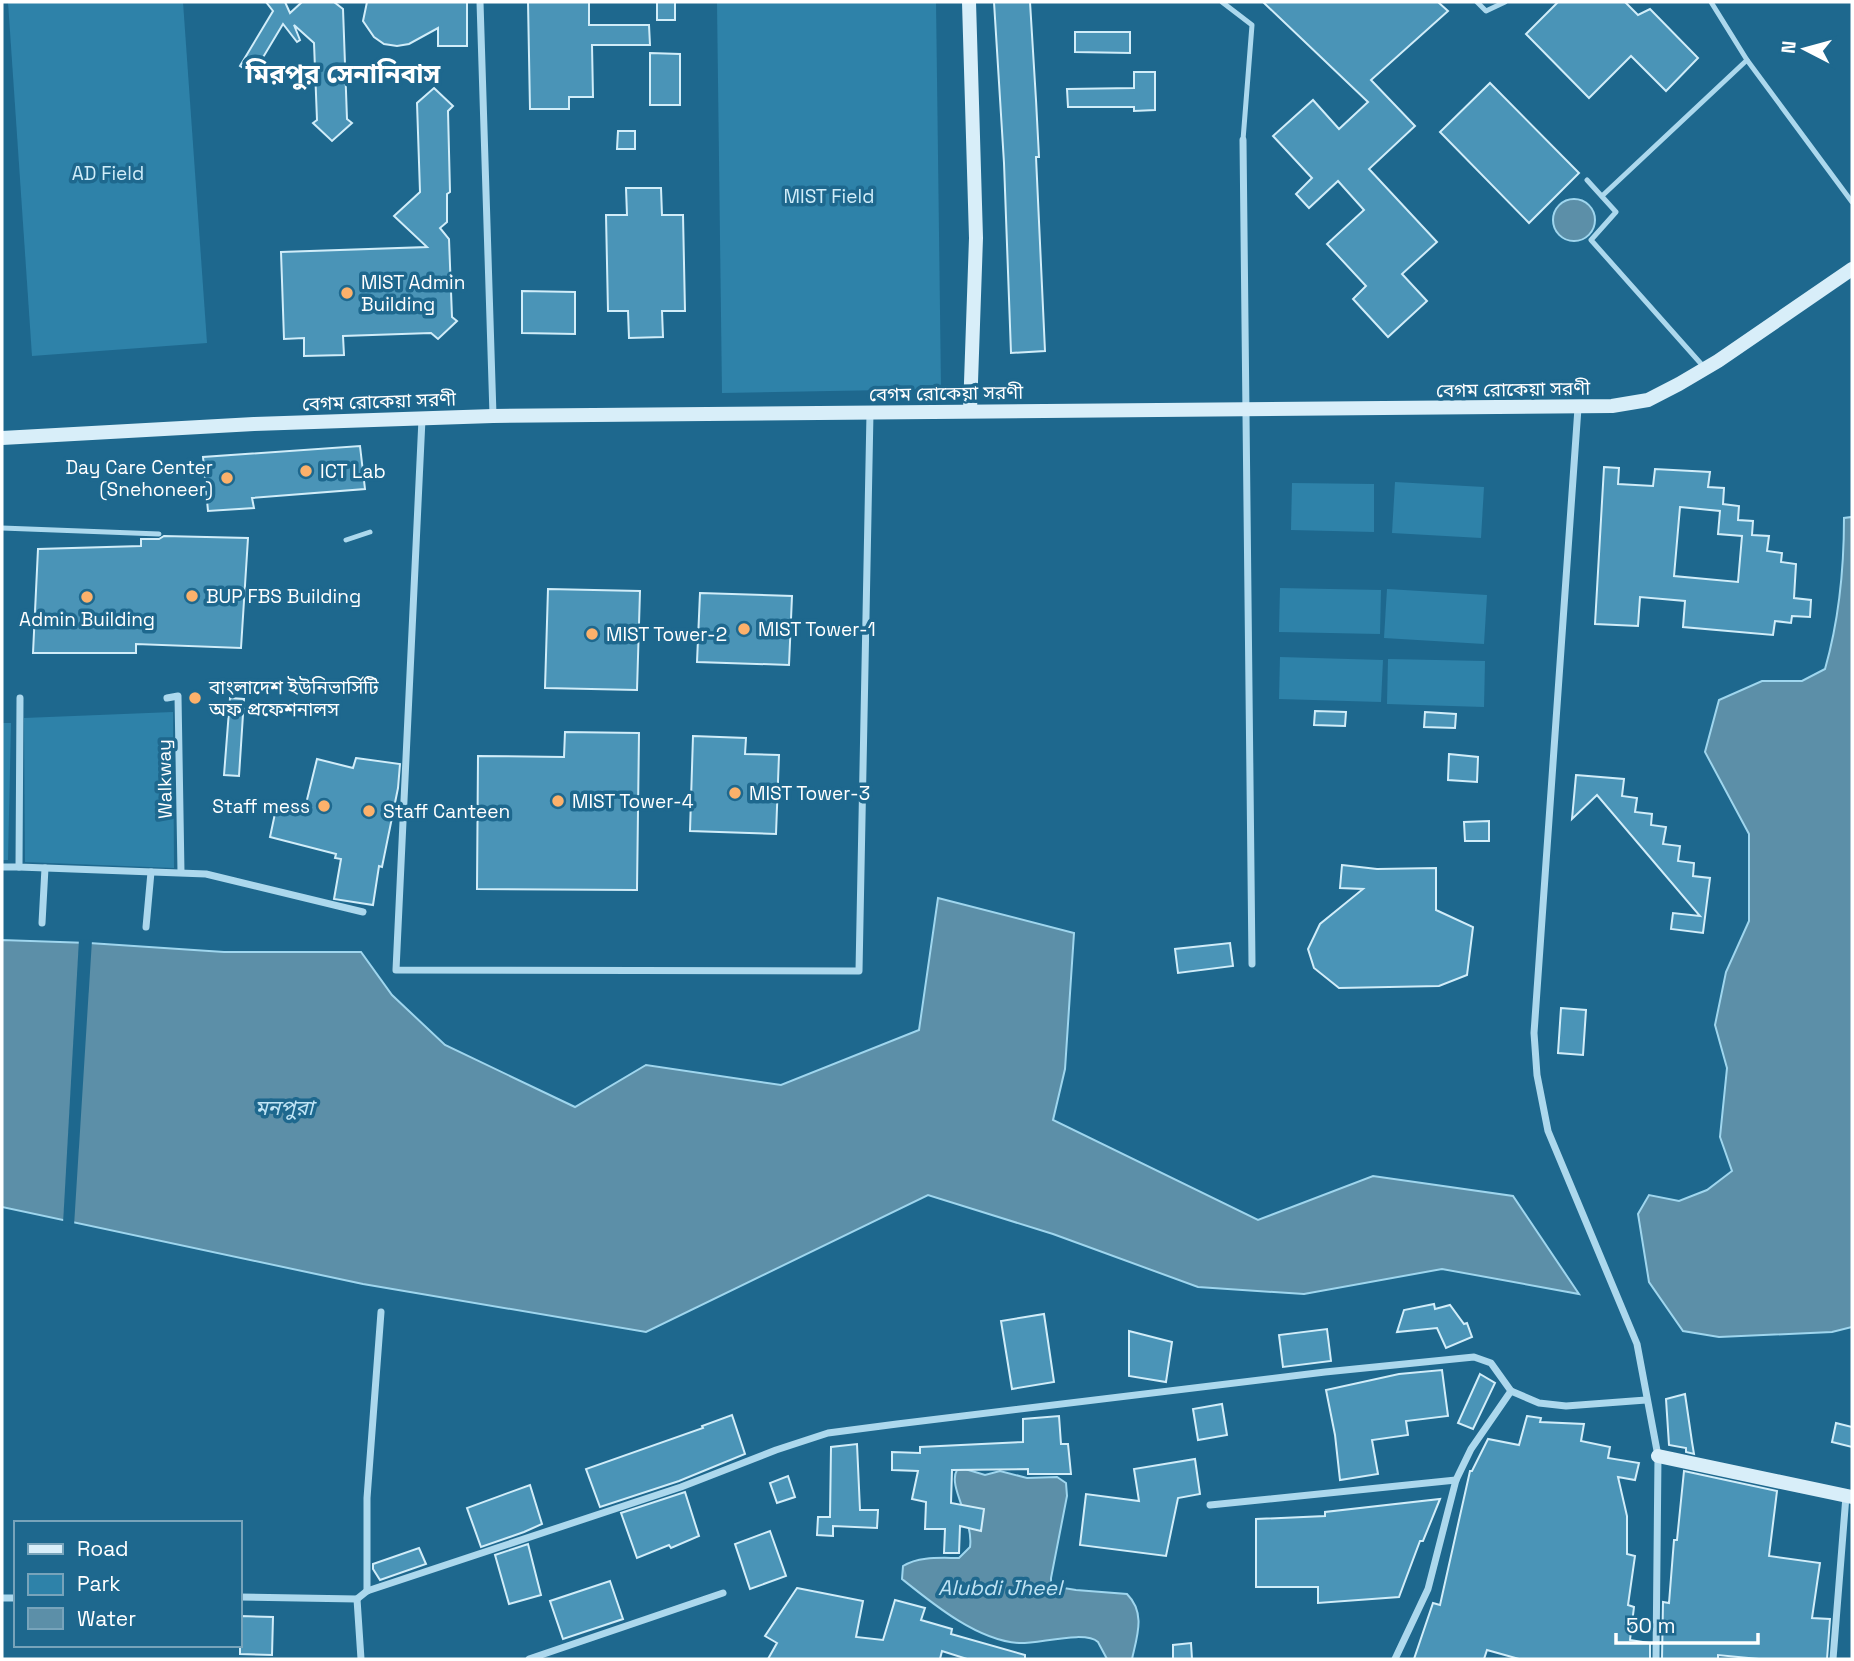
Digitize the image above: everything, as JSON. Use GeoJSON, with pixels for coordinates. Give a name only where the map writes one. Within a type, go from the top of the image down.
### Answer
{"type":"FeatureCollection","features":[{"type":"Feature","properties":{"kind":"street"},"geometry":{"type":"LineString","coordinates":[[480,2],[493,416]]}},
{"type":"Feature","properties":{"kind":"street"},"geometry":{"type":"LineString","coordinates":[[969,2],[976,238],[970,411]]}},
{"type":"Feature","properties":{"kind":"street"},"geometry":{"type":"LineString","coordinates":[[1243,140],[1252,964]]}},
{"type":"Feature","properties":{"kind":"street","name":"বেগম রোকেয়া সরণী"},"geometry":{"type":"LineString","coordinates":[[2,438],[254,424],[493,416],[1612,406],[1648,400],[1706,369],[1852,269]]}},
{"type":"Feature","properties":{"kind":"street"},"geometry":{"type":"LineString","coordinates":[[1578,408],[1535,1019],[1535,1054],[1548,1131],[1637,1344],[1658,1456],[1656,1659]]}},
{"type":"Feature","properties":{"kind":"street"},"geometry":{"type":"LineString","coordinates":[[422,419],[396,970],[859,971],[870,413]]}},
{"type":"Feature","properties":{"kind":"street","name":"Walkway"},"geometry":{"type":"LineString","coordinates":[[167,698],[178,696],[181,872]]}},
{"type":"Feature","properties":{"kind":"street"},"geometry":{"type":"LineString","coordinates":[[19,867],[20,698]]}},
{"type":"Feature","properties":{"kind":"street"},"geometry":{"type":"LineString","coordinates":[[2,867],[206,874],[363,912]]}},
{"type":"Feature","properties":{"kind":"street"},"geometry":{"type":"LineString","coordinates":[[41,923],[46,868]]}},
{"type":"Feature","properties":{"kind":"street"},"geometry":{"type":"LineString","coordinates":[[146,927],[151,872]]}},
{"type":"Feature","properties":{"kind":"street"},"geometry":{"type":"LineString","coordinates":[[367,1591],[367,1498],[381,1312]]}},
{"type":"Feature","properties":{"kind":"street"},"geometry":{"type":"LineString","coordinates":[[242,1598],[357,1599],[367,1591],[681,1487],[828,1433],[1325,1372],[1474,1357],[1491,1363],[1511,1391],[1539,1404],[1566,1406],[1646,1400]]}},
{"type":"Feature","properties":{"kind":"street"},"geometry":{"type":"LineString","coordinates":[[1395,1659],[1428,1589],[1456,1480],[1471,1449],[1511,1391]]}},
{"type":"Feature","properties":{"kind":"street"},"geometry":{"type":"LineString","coordinates":[[1658,1456],[1849,1497],[1833,1659]]}},
{"type":"Feature","properties":{"kind":"street"},"geometry":{"type":"LineString","coordinates":[[1210,1506],[1456,1480]]}},
{"type":"Feature","properties":{"kind":"street"},"geometry":{"type":"LineString","coordinates":[[529,1659],[723,1593]]}},
{"type":"Feature","properties":{"kind":"street"},"geometry":{"type":"LineString","coordinates":[[357,1599],[361,1659]]}},
{"type":"Feature","properties":{"kind":"lane"},"geometry":{"type":"LineString","coordinates":[[1222,2],[1252,25],[1243,140]]}},
{"type":"Feature","properties":{"kind":"lane"},"geometry":{"type":"LineString","coordinates":[[1477,2],[1486,11],[1505,2]]}},
{"type":"Feature","properties":{"kind":"lane"},"geometry":{"type":"LineString","coordinates":[[1711,2],[1747,60],[1852,202]]}},
{"type":"Feature","properties":{"kind":"lane"},"geometry":{"type":"LineString","coordinates":[[1602,196],[1747,60]]}},
{"type":"Feature","properties":{"kind":"lane"},"geometry":{"type":"LineString","coordinates":[[1587,180],[1616,212],[1591,240],[1706,369]]}},
{"type":"Feature","properties":{"kind":"lane"},"geometry":{"type":"LineString","coordinates":[[2,528],[159,534]]}},
{"type":"Feature","properties":{"kind":"lane"},"geometry":{"type":"LineString","coordinates":[[346,540],[370,532]]}},
{"type":"Feature","properties":{"kind":"green space","name":"AD Field"},"geometry":{"type":"Polygon","coordinates":[[[8,2],[183,2],[207,343],[32,356],[8,2]]]}},
{"type":"Feature","properties":{"kind":"green space","name":"MIST Field"},"geometry":{"type":"Polygon","coordinates":[[[717,2],[936,2],[941,389],[722,393],[717,2]]]}},
{"type":"Feature","properties":{"kind":"green space"},"geometry":{"type":"Polygon","coordinates":[[[1395,482],[1484,487],[1481,538],[1392,533],[1395,482]]]}},
{"type":"Feature","properties":{"kind":"green space"},"geometry":{"type":"Polygon","coordinates":[[[1292,483],[1374,484],[1374,532],[1291,530],[1292,483]]]}},
{"type":"Feature","properties":{"kind":"green space"},"geometry":{"type":"Polygon","coordinates":[[[1280,588],[1381,590],[1380,634],[1279,632],[1280,588]]]}},
{"type":"Feature","properties":{"kind":"green space"},"geometry":{"type":"Polygon","coordinates":[[[1387,589],[1487,595],[1484,644],[1384,638],[1387,589]]]}},
{"type":"Feature","properties":{"kind":"green space"},"geometry":{"type":"Polygon","coordinates":[[[1280,657],[1383,660],[1381,702],[1279,699],[1280,657]]]}},
{"type":"Feature","properties":{"kind":"green space"},"geometry":{"type":"Polygon","coordinates":[[[1388,659],[1485,661],[1484,707],[1387,704],[1388,659]]]}},
{"type":"Feature","properties":{"kind":"green space"},"geometry":{"type":"Polygon","coordinates":[[[173,712],[174,868],[25,862],[24,718],[173,712]]]}},
{"type":"Feature","properties":{"kind":"green space"},"geometry":{"type":"Polygon","coordinates":[[[2,723],[11,723],[8,860],[2,860],[2,723]]]}},
{"type":"Feature","properties":{"kind":"water"},"geometry":{"type":"Polygon","coordinates":[[[1574,199],[1589,205],[1595,220],[1589,235],[1574,241],[1559,235],[1553,220],[1559,205],[1574,199]]]}},
{"type":"Feature","properties":{"kind":"water"},"geometry":{"type":"Polygon","coordinates":[[[1852,517],[1852,1327],[1832,1332],[1719,1337],[1683,1331],[1649,1282],[1638,1214],[1649,1195],[1679,1201],[1707,1190],[1732,1171],[1720,1137],[1727,1068],[1715,1025],[1726,972],[1749,921],[1749,834],[1705,752],[1719,700],[1762,681],[1802,681],[1825,669],[1840,594],[1844,518],[1852,517]]]}},
{"type":"Feature","properties":{"kind":"water","name":"মনপুরা"},"geometry":{"type":"Polygon","coordinates":[[[938,898],[1074,933],[1065,1069],[1053,1120],[1258,1220],[1373,1176],[1513,1196],[1579,1294],[1442,1269],[1304,1294],[1198,1287],[1053,1234],[928,1195],[646,1332],[363,1284],[2,1207],[2,940],[224,952],[361,952],[392,995],[445,1045],[575,1107],[646,1065],[781,1085],[919,1030],[938,898]]]}},
{"type":"Feature","properties":{"kind":"water","name":"Alubdi Jheel"},"geometry":{"type":"Polygon","coordinates":[[[965,1469],[985,1475],[1000,1471],[1027,1478],[1057,1477],[1066,1483],[1067,1496],[1051,1586],[1127,1594],[1133,1601],[1138,1617],[1138,1633],[1132,1659],[1107,1659],[1098,1642],[1083,1637],[1019,1643],[988,1636],[957,1620],[902,1579],[903,1566],[909,1563],[930,1558],[959,1558],[970,1547],[968,1526],[955,1485],[957,1470],[965,1469]]]}},
{"type":"Feature","properties":{"kind":"pier"},"geometry":{"type":"Polygon","coordinates":[[[79,939],[92,940],[74,1226],[63,1224],[79,939]]]}},
{"type":"Feature","properties":{"kind":"building"},"geometry":{"type":"Polygon","coordinates":[[[266,2],[285,2],[290,13],[302,2],[334,2],[343,9],[347,119],[352,123],[332,141],[313,123],[317,120],[314,43],[294,25],[300,40],[297,42],[283,24],[253,74],[240,66],[273,11],[266,2]]]}},
{"type":"Feature","properties":{"kind":"building"},"geometry":{"type":"Polygon","coordinates":[[[367,2],[467,2],[467,46],[438,46],[438,28],[409,44],[384,44],[374,37],[363,21],[367,2]]]}},
{"type":"Feature","properties":{"kind":"building"},"geometry":{"type":"Polygon","coordinates":[[[528,2],[589,2],[589,25],[649,25],[650,45],[592,45],[593,97],[569,97],[569,109],[530,109],[528,2]]]}},
{"type":"Feature","properties":{"kind":"building"},"geometry":{"type":"Polygon","coordinates":[[[657,2],[675,2],[675,20],[657,20],[657,2]]]}},
{"type":"Feature","properties":{"kind":"building"},"geometry":{"type":"Polygon","coordinates":[[[994,2],[1030,2],[1039,157],[1036,157],[1045,351],[1011,353],[1004,163],[994,2]]]}},
{"type":"Feature","properties":{"kind":"building"},"geometry":{"type":"Polygon","coordinates":[[[1263,2],[1438,2],[1448,11],[1371,80],[1415,126],[1369,169],[1437,242],[1402,274],[1427,301],[1388,337],[1353,299],[1366,286],[1327,244],[1364,210],[1338,181],[1309,208],[1296,194],[1312,178],[1273,136],[1313,100],[1339,129],[1368,102],[1263,2]]]}},
{"type":"Feature","properties":{"kind":"building"},"geometry":{"type":"Polygon","coordinates":[[[1558,2],[1625,2],[1638,15],[1650,9],[1698,58],[1666,91],[1631,56],[1589,98],[1526,34],[1558,2]]]}},
{"type":"Feature","properties":{"kind":"building"},"geometry":{"type":"Polygon","coordinates":[[[1075,32],[1130,32],[1130,53],[1075,52],[1075,32]]]}},
{"type":"Feature","properties":{"kind":"building"},"geometry":{"type":"Polygon","coordinates":[[[650,53],[680,54],[680,105],[650,105],[650,53]]]}},
{"type":"Feature","properties":{"kind":"building"},"geometry":{"type":"Polygon","coordinates":[[[1134,72],[1155,72],[1155,110],[1134,111],[1134,107],[1068,107],[1067,89],[1134,88],[1134,72]]]}},
{"type":"Feature","properties":{"kind":"building"},"geometry":{"type":"Polygon","coordinates":[[[1490,83],[1579,173],[1529,223],[1440,132],[1490,83]]]}},
{"type":"Feature","properties":{"kind":"building"},"geometry":{"type":"Polygon","coordinates":[[[434,88],[453,106],[448,111],[450,192],[447,194],[447,222],[440,228],[449,239],[452,317],[457,321],[438,339],[431,333],[343,336],[344,355],[304,356],[304,338],[284,339],[281,252],[427,247],[394,216],[420,192],[417,103],[434,88]]]}},
{"type":"Feature","properties":{"kind":"building"},"geometry":{"type":"Polygon","coordinates":[[[618,131],[635,131],[635,149],[617,149],[618,131]]]}},
{"type":"Feature","properties":{"kind":"building"},"geometry":{"type":"Polygon","coordinates":[[[626,188],[661,188],[662,215],[683,215],[685,311],[662,311],[663,337],[629,338],[628,311],[608,311],[606,215],[627,215],[626,188]]]}},
{"type":"Feature","properties":{"kind":"building"},"geometry":{"type":"Polygon","coordinates":[[[522,291],[575,292],[575,334],[522,333],[522,291]]]}},
{"type":"Feature","properties":{"kind":"building","name":"ICT Lab"},"geometry":{"type":"Polygon","coordinates":[[[360,446],[365,489],[252,498],[254,508],[208,511],[203,457],[360,446]]]}},
{"type":"Feature","properties":{"kind":"building"},"geometry":{"type":"Polygon","coordinates":[[[1604,467],[1619,468],[1618,484],[1653,486],[1655,469],[1710,472],[1708,487],[1724,488],[1723,504],[1739,506],[1738,520],[1753,521],[1752,535],[1769,536],[1767,551],[1782,553],[1781,562],[1796,564],[1794,598],[1811,600],[1810,617],[1792,616],[1791,623],[1775,621],[1773,635],[1683,627],[1685,601],[1640,597],[1638,626],[1595,624],[1604,467]],[[1680,507],[1674,576],[1738,582],[1742,536],[1718,534],[1720,511],[1680,507]]]}},
{"type":"Feature","properties":{"kind":"building"},"geometry":{"type":"Polygon","coordinates":[[[164,536],[248,538],[241,648],[136,644],[136,653],[33,653],[38,549],[141,546],[141,539],[159,539],[164,536]]]}},
{"type":"Feature","properties":{"kind":"building","name":"MIST Tower-2"},"geometry":{"type":"Polygon","coordinates":[[[548,589],[640,591],[637,690],[545,688],[548,589]]]}},
{"type":"Feature","properties":{"kind":"building","name":"MIST Tower-1"},"geometry":{"type":"Polygon","coordinates":[[[700,593],[792,596],[789,665],[697,662],[700,593]]]}},
{"type":"Feature","properties":{"kind":"building"},"geometry":{"type":"Polygon","coordinates":[[[230,698],[244,699],[239,776],[224,775],[230,698]]]}},
{"type":"Feature","properties":{"kind":"building"},"geometry":{"type":"Polygon","coordinates":[[[1315,711],[1346,712],[1345,726],[1314,725],[1315,711]]]}},
{"type":"Feature","properties":{"kind":"building"},"geometry":{"type":"Polygon","coordinates":[[[1425,712],[1456,714],[1455,728],[1424,727],[1425,712]]]}},
{"type":"Feature","properties":{"kind":"building","name":"MIST Tower-4"},"geometry":{"type":"Polygon","coordinates":[[[565,732],[639,733],[637,890],[477,889],[478,756],[564,757],[565,732]]]}},
{"type":"Feature","properties":{"kind":"building","name":"MIST Tower-3"},"geometry":{"type":"Polygon","coordinates":[[[693,736],[746,738],[745,754],[779,755],[776,834],[690,831],[693,736]]]}},
{"type":"Feature","properties":{"kind":"building"},"geometry":{"type":"Polygon","coordinates":[[[1449,754],[1478,757],[1477,782],[1448,780],[1449,754]]]}},
{"type":"Feature","properties":{"kind":"building"},"geometry":{"type":"Polygon","coordinates":[[[356,758],[400,764],[398,788],[382,867],[379,866],[373,905],[334,899],[341,859],[335,858],[336,854],[270,837],[277,804],[305,808],[317,759],[353,768],[356,758]]]}},
{"type":"Feature","properties":{"kind":"building"},"geometry":{"type":"Polygon","coordinates":[[[1576,775],[1624,779],[1622,796],[1637,798],[1635,812],[1652,814],[1651,825],[1666,827],[1663,844],[1680,846],[1678,861],[1694,863],[1693,876],[1710,878],[1703,933],[1671,929],[1673,913],[1700,916],[1597,795],[1572,819],[1576,775]]]}},
{"type":"Feature","properties":{"kind":"building"},"geometry":{"type":"Polygon","coordinates":[[[1489,821],[1489,841],[1465,841],[1464,822],[1489,821]]]}},
{"type":"Feature","properties":{"kind":"building"},"geometry":{"type":"Polygon","coordinates":[[[1342,865],[1377,869],[1436,868],[1436,910],[1473,927],[1467,975],[1439,986],[1339,988],[1314,968],[1308,949],[1320,924],[1363,889],[1340,888],[1342,865]]]}},
{"type":"Feature","properties":{"kind":"building"},"geometry":{"type":"Polygon","coordinates":[[[1230,943],[1233,966],[1178,973],[1175,949],[1230,943]]]}},
{"type":"Feature","properties":{"kind":"building"},"geometry":{"type":"Polygon","coordinates":[[[1561,1008],[1586,1010],[1583,1055],[1558,1053],[1561,1008]]]}},
{"type":"Feature","properties":{"kind":"building"},"geometry":{"type":"Polygon","coordinates":[[[1434,1304],[1435,1309],[1450,1305],[1464,1324],[1467,1323],[1472,1337],[1446,1348],[1437,1328],[1397,1332],[1404,1310],[1434,1304]]]}},
{"type":"Feature","properties":{"kind":"building"},"geometry":{"type":"Polygon","coordinates":[[[1044,1314],[1054,1382],[1012,1389],[1001,1321],[1044,1314]]]}},
{"type":"Feature","properties":{"kind":"building"},"geometry":{"type":"Polygon","coordinates":[[[1327,1329],[1331,1361],[1283,1367],[1279,1335],[1327,1329]]]}},
{"type":"Feature","properties":{"kind":"building"},"geometry":{"type":"Polygon","coordinates":[[[1129,1331],[1172,1342],[1166,1382],[1129,1376],[1129,1331]]]}},
{"type":"Feature","properties":{"kind":"building"},"geometry":{"type":"Polygon","coordinates":[[[1442,1370],[1448,1416],[1406,1421],[1408,1435],[1372,1440],[1378,1474],[1340,1480],[1326,1390],[1399,1374],[1442,1370]]]}},
{"type":"Feature","properties":{"kind":"building"},"geometry":{"type":"Polygon","coordinates":[[[1480,1374],[1495,1383],[1473,1429],[1458,1423],[1480,1374]]]}},
{"type":"Feature","properties":{"kind":"building"},"geometry":{"type":"Polygon","coordinates":[[[1685,1394],[1694,1454],[1686,1452],[1686,1448],[1669,1445],[1666,1399],[1685,1394]]]}},
{"type":"Feature","properties":{"kind":"building"},"geometry":{"type":"Polygon","coordinates":[[[1222,1404],[1227,1435],[1198,1440],[1193,1409],[1222,1404]]]}},
{"type":"Feature","properties":{"kind":"building"},"geometry":{"type":"Polygon","coordinates":[[[732,1415],[745,1454],[679,1481],[600,1507],[586,1469],[703,1428],[702,1426],[732,1415]]]}},
{"type":"Feature","properties":{"kind":"building"},"geometry":{"type":"Polygon","coordinates":[[[1059,1416],[1061,1444],[1068,1444],[1071,1474],[1028,1474],[1028,1469],[952,1470],[951,1503],[984,1509],[981,1531],[960,1526],[959,1553],[944,1553],[945,1529],[925,1529],[926,1502],[912,1499],[918,1471],[892,1470],[892,1452],[920,1453],[920,1447],[1023,1442],[1023,1419],[1059,1416]]]}},
{"type":"Feature","properties":{"kind":"building"},"geometry":{"type":"Polygon","coordinates":[[[1527,1416],[1541,1418],[1540,1422],[1584,1424],[1581,1441],[1610,1447],[1608,1458],[1639,1463],[1635,1480],[1618,1477],[1627,1516],[1627,1554],[1635,1556],[1628,1605],[1634,1607],[1630,1640],[1650,1643],[1650,1659],[1519,1659],[1487,1650],[1484,1659],[1414,1659],[1433,1603],[1440,1605],[1470,1471],[1488,1439],[1519,1445],[1527,1416]]]}},
{"type":"Feature","properties":{"kind":"building"},"geometry":{"type":"Polygon","coordinates":[[[1836,1423],[1852,1427],[1852,1447],[1832,1442],[1836,1423]]]}},
{"type":"Feature","properties":{"kind":"building"},"geometry":{"type":"Polygon","coordinates":[[[857,1444],[860,1510],[878,1510],[877,1528],[833,1526],[833,1536],[817,1535],[818,1517],[830,1517],[831,1447],[857,1444]]]}},
{"type":"Feature","properties":{"kind":"building"},"geometry":{"type":"Polygon","coordinates":[[[1195,1459],[1200,1494],[1178,1498],[1166,1556],[1080,1545],[1086,1494],[1139,1501],[1134,1469],[1195,1459]]]}},
{"type":"Feature","properties":{"kind":"building"},"geometry":{"type":"Polygon","coordinates":[[[1684,1471],[1777,1491],[1769,1556],[1820,1563],[1812,1618],[1830,1619],[1827,1659],[1759,1659],[1718,1655],[1718,1659],[1662,1659],[1663,1602],[1669,1603],[1674,1540],[1677,1540],[1684,1471]]]}},
{"type":"Feature","properties":{"kind":"building"},"geometry":{"type":"Polygon","coordinates":[[[788,1476],[795,1497],[777,1503],[770,1483],[788,1476]]]}},
{"type":"Feature","properties":{"kind":"building"},"geometry":{"type":"Polygon","coordinates":[[[530,1485],[542,1524],[481,1547],[467,1508],[530,1485]]]}},
{"type":"Feature","properties":{"kind":"building"},"geometry":{"type":"Polygon","coordinates":[[[685,1492],[699,1536],[637,1558],[621,1513],[685,1492]]]}},
{"type":"Feature","properties":{"kind":"building"},"geometry":{"type":"Polygon","coordinates":[[[1440,1499],[1423,1541],[1420,1541],[1399,1597],[1318,1603],[1318,1587],[1256,1587],[1256,1519],[1325,1516],[1325,1512],[1440,1499]]]}},
{"type":"Feature","properties":{"kind":"building"},"geometry":{"type":"Polygon","coordinates":[[[770,1531],[786,1576],[750,1589],[735,1544],[770,1531]]]}},
{"type":"Feature","properties":{"kind":"building"},"geometry":{"type":"Polygon","coordinates":[[[528,1544],[541,1595],[509,1604],[495,1555],[528,1544]]]}},
{"type":"Feature","properties":{"kind":"building"},"geometry":{"type":"Polygon","coordinates":[[[419,1548],[426,1564],[380,1580],[373,1569],[373,1564],[419,1548]]]}},
{"type":"Feature","properties":{"kind":"building"},"geometry":{"type":"Polygon","coordinates":[[[610,1581],[623,1619],[563,1639],[550,1601],[610,1581]]]}},
{"type":"Feature","properties":{"kind":"building"},"geometry":{"type":"Polygon","coordinates":[[[797,1588],[863,1601],[856,1637],[883,1640],[895,1600],[925,1608],[921,1620],[952,1629],[951,1634],[1025,1655],[1025,1659],[967,1659],[942,1651],[940,1659],[768,1659],[777,1643],[765,1636],[797,1588]]]}},
{"type":"Feature","properties":{"kind":"building"},"geometry":{"type":"Polygon","coordinates":[[[242,1616],[273,1617],[272,1655],[240,1654],[242,1616]]]}},
{"type":"Feature","properties":{"kind":"building"},"geometry":{"type":"Polygon","coordinates":[[[1191,1643],[1192,1659],[1173,1659],[1173,1645],[1191,1643]]]}},
{"type":"Feature","properties":{"kind":"place","name":"MIST Admin Building"},"geometry":{"type":"Point","coordinates":[347,293]}},
{"type":"Feature","properties":{"kind":"place","name":"ICT Lab"},"geometry":{"type":"Point","coordinates":[306,471]}},
{"type":"Feature","properties":{"kind":"place","name":"Day Care Center (Snehoneer)"},"geometry":{"type":"Point","coordinates":[227,478]}},
{"type":"Feature","properties":{"kind":"place","name":"BUP FBS Building"},"geometry":{"type":"Point","coordinates":[192,596]}},
{"type":"Feature","properties":{"kind":"place","name":"Admin Building"},"geometry":{"type":"Point","coordinates":[87,597]}},
{"type":"Feature","properties":{"kind":"place","name":"MIST Tower-1"},"geometry":{"type":"Point","coordinates":[744,629]}},
{"type":"Feature","properties":{"kind":"place","name":"MIST Tower-2"},"geometry":{"type":"Point","coordinates":[592,634]}},
{"type":"Feature","properties":{"kind":"place","name":"বাংলাদেশ ইউনিভার্সিটি অফ প্রফেশনালস"},"geometry":{"type":"Point","coordinates":[195,698]}},
{"type":"Feature","properties":{"kind":"place","name":"MIST Tower-3"},"geometry":{"type":"Point","coordinates":[735,793]}},
{"type":"Feature","properties":{"kind":"place","name":"MIST Tower-4"},"geometry":{"type":"Point","coordinates":[558,801]}},
{"type":"Feature","properties":{"kind":"place","name":"Staff mess"},"geometry":{"type":"Point","coordinates":[324,806]}},
{"type":"Feature","properties":{"kind":"place","name":"Staff Canteen"},"geometry":{"type":"Point","coordinates":[369,811]}},
{"type":"Feature","properties":{"kind":"district","name":"মিরপুর সেনানিবাস"},"geometry":{"type":"Point","coordinates":[343,74]}}]}
